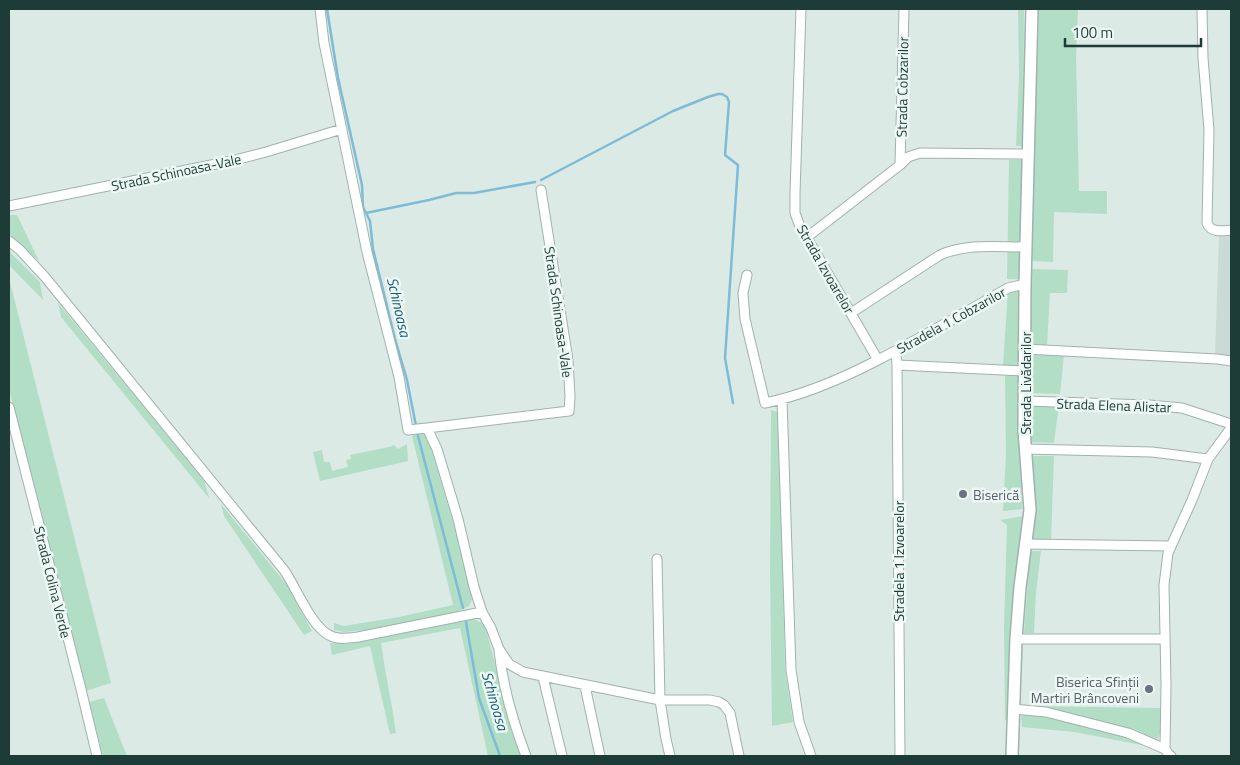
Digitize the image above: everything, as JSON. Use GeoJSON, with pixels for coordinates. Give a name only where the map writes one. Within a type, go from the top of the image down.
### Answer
{"type":"FeatureCollection","features":[{"type":"Feature","properties":{"kind":"street","name":"Strada Schinoasa-Vale"},"geometry":{"type":"LineString","coordinates":[[320,9],[324,44],[367,252],[399,377],[408,430],[569,411],[568,360],[541,190]]}},
{"type":"Feature","properties":{"kind":"street","name":"Strada Izvoarelor"},"geometry":{"type":"LineString","coordinates":[[801,9],[795,214],[806,238],[878,360]]}},
{"type":"Feature","properties":{"kind":"street","name":"Strada Cobzarilor"},"geometry":{"type":"LineString","coordinates":[[900,165],[904,9]]}},
{"type":"Feature","properties":{"kind":"street","name":"Strada Livădarilor"},"geometry":{"type":"LineString","coordinates":[[1012,756],[1016,639],[1030,510],[1025,449],[1024,401],[1032,9]]}},
{"type":"Feature","properties":{"kind":"street"},"geometry":{"type":"LineString","coordinates":[[1202,9],[1203,58],[1209,130],[1207,223],[1212,230],[1231,230]]}},
{"type":"Feature","properties":{"kind":"street","name":"Strada Schinoasa-Vale"},"geometry":{"type":"LineString","coordinates":[[9,206],[231,161],[342,129]]}},
{"type":"Feature","properties":{"kind":"street"},"geometry":{"type":"LineString","coordinates":[[806,238],[908,157],[920,153],[1028,154]]}},
{"type":"Feature","properties":{"kind":"street"},"geometry":{"type":"LineString","coordinates":[[9,241],[45,277],[245,522],[284,571],[315,622],[326,633],[332,637],[339,638],[358,637],[482,612]]}},
{"type":"Feature","properties":{"kind":"street"},"geometry":{"type":"LineString","coordinates":[[851,313],[940,255],[952,250],[979,246],[1026,247]]}},
{"type":"Feature","properties":{"kind":"street"},"geometry":{"type":"LineString","coordinates":[[747,275],[744,293],[745,319],[765,403],[782,400],[822,386],[878,360]]}},
{"type":"Feature","properties":{"kind":"street","name":"Stradela 1 Cobzarilor"},"geometry":{"type":"LineString","coordinates":[[878,360],[1008,288],[1025,284]]}},
{"type":"Feature","properties":{"kind":"street"},"geometry":{"type":"LineString","coordinates":[[1025,349],[1231,361]]}},
{"type":"Feature","properties":{"kind":"street","name":"Stradela 1 Izvoarelor"},"geometry":{"type":"LineString","coordinates":[[896,351],[900,756]]}},
{"type":"Feature","properties":{"kind":"street"},"geometry":{"type":"LineString","coordinates":[[897,366],[1025,371]]}},
{"type":"Feature","properties":{"kind":"street"},"geometry":{"type":"LineString","coordinates":[[782,400],[791,670],[799,722],[811,756]]}},
{"type":"Feature","properties":{"kind":"street","name":"Strada Elena Alistar"},"geometry":{"type":"LineString","coordinates":[[1024,401],[1149,405],[1182,408],[1231,424]]}},
{"type":"Feature","properties":{"kind":"street","name":"Strada Colina Verde"},"geometry":{"type":"LineString","coordinates":[[9,408],[81,689],[96,756]]}},
{"type":"Feature","properties":{"kind":"street"},"geometry":{"type":"LineString","coordinates":[[1165,749],[1164,585],[1168,553],[1208,460],[1231,428]]}},
{"type":"Feature","properties":{"kind":"street"},"geometry":{"type":"LineString","coordinates":[[424,429],[437,449],[482,612],[499,649],[509,664],[523,672],[543,677],[660,700],[710,700],[719,702],[730,713],[739,756]]}},
{"type":"Feature","properties":{"kind":"street"},"geometry":{"type":"LineString","coordinates":[[1025,449],[1152,452],[1208,460]]}},
{"type":"Feature","properties":{"kind":"street"},"geometry":{"type":"LineString","coordinates":[[1025,544],[1171,546]]}},
{"type":"Feature","properties":{"kind":"street"},"geometry":{"type":"LineString","coordinates":[[657,559],[660,700],[670,756]]}},
{"type":"Feature","properties":{"kind":"street"},"geometry":{"type":"LineString","coordinates":[[1016,639],[1165,639]]}},
{"type":"Feature","properties":{"kind":"street"},"geometry":{"type":"LineString","coordinates":[[499,649],[501,673],[516,730],[526,756]]}},
{"type":"Feature","properties":{"kind":"street"},"geometry":{"type":"LineString","coordinates":[[543,677],[562,756]]}},
{"type":"Feature","properties":{"kind":"street"},"geometry":{"type":"LineString","coordinates":[[585,686],[600,756]]}},
{"type":"Feature","properties":{"kind":"street"},"geometry":{"type":"LineString","coordinates":[[1014,709],[1046,712],[1128,732],[1165,749],[1171,756]]}},
{"type":"Feature","properties":{"kind":"shaded area"},"geometry":{"type":"Polygon","coordinates":[[[1231,234],[1231,355],[1215,355],[1219,235],[1231,234]]]}},
{"type":"Feature","properties":{"kind":"green space"},"geometry":{"type":"Polygon","coordinates":[[[1018,9],[1024,9],[1023,146],[1016,146],[1019,76],[1018,9]]]}},
{"type":"Feature","properties":{"kind":"green space"},"geometry":{"type":"Polygon","coordinates":[[[1039,9],[1078,9],[1076,57],[1079,191],[1107,191],[1107,214],[1054,212],[1053,262],[1031,261],[1039,9]]]}},
{"type":"Feature","properties":{"kind":"green space"},"geometry":{"type":"Polygon","coordinates":[[[1009,160],[1022,160],[1020,279],[1007,279],[1009,160]]]}},
{"type":"Feature","properties":{"kind":"green space"},"geometry":{"type":"Polygon","coordinates":[[[9,215],[17,215],[39,261],[9,234],[9,215]]]}},
{"type":"Feature","properties":{"kind":"green space"},"geometry":{"type":"Polygon","coordinates":[[[9,251],[40,282],[43,300],[9,265],[9,251]]]}},
{"type":"Feature","properties":{"kind":"green space"},"geometry":{"type":"Polygon","coordinates":[[[1031,269],[1068,270],[1067,293],[1050,293],[1047,346],[1031,345],[1031,269]]]}},
{"type":"Feature","properties":{"kind":"green space"},"geometry":{"type":"Polygon","coordinates":[[[9,278],[111,683],[86,691],[9,389],[9,278]]]}},
{"type":"Feature","properties":{"kind":"green space"},"geometry":{"type":"Polygon","coordinates":[[[1021,290],[1019,366],[1003,365],[1008,291],[1021,290]]]}},
{"type":"Feature","properties":{"kind":"green space"},"geometry":{"type":"Polygon","coordinates":[[[58,303],[204,480],[209,498],[61,317],[58,303]]]}},
{"type":"Feature","properties":{"kind":"green space"},"geometry":{"type":"Polygon","coordinates":[[[1029,353],[1064,355],[1060,394],[1029,393],[1029,353]]]}},
{"type":"Feature","properties":{"kind":"green space"},"geometry":{"type":"Polygon","coordinates":[[[1005,376],[1019,376],[1022,509],[1003,511],[1006,454],[1005,376]]]}},
{"type":"Feature","properties":{"kind":"green space"},"geometry":{"type":"Polygon","coordinates":[[[1029,404],[1059,404],[1054,443],[1029,442],[1029,404]]]}},
{"type":"Feature","properties":{"kind":"green space"},"geometry":{"type":"Polygon","coordinates":[[[771,410],[778,412],[779,426],[785,669],[793,722],[772,726],[770,573],[771,410]]]}},
{"type":"Feature","properties":{"kind":"green space"},"geometry":{"type":"Polygon","coordinates":[[[422,432],[428,438],[460,545],[472,600],[469,606],[455,613],[366,630],[344,632],[334,630],[334,623],[344,626],[399,617],[453,605],[412,436],[422,432]]]}},
{"type":"Feature","properties":{"kind":"green space"},"geometry":{"type":"Polygon","coordinates":[[[407,444],[408,461],[320,481],[313,452],[322,450],[324,462],[330,462],[332,471],[348,467],[346,460],[351,459],[350,455],[394,445],[398,449],[407,444]]]}},
{"type":"Feature","properties":{"kind":"green space"},"geometry":{"type":"Polygon","coordinates":[[[1031,456],[1054,456],[1051,541],[1032,539],[1036,505],[1031,456]]]}},
{"type":"Feature","properties":{"kind":"green space"},"geometry":{"type":"Polygon","coordinates":[[[221,504],[287,585],[312,631],[304,635],[224,516],[221,504]]]}},
{"type":"Feature","properties":{"kind":"green space"},"geometry":{"type":"Polygon","coordinates":[[[1024,516],[1011,623],[1010,715],[1005,721],[1004,627],[1007,525],[1000,520],[1024,516]]]}},
{"type":"Feature","properties":{"kind":"green space"},"geometry":{"type":"Polygon","coordinates":[[[1030,551],[1041,551],[1034,633],[1024,633],[1030,551]]]}},
{"type":"Feature","properties":{"kind":"green space"},"geometry":{"type":"Polygon","coordinates":[[[474,619],[484,624],[510,723],[521,756],[488,756],[460,628],[381,643],[396,733],[390,734],[370,646],[332,655],[330,643],[347,644],[474,619]]]}},
{"type":"Feature","properties":{"kind":"green space"},"geometry":{"type":"Polygon","coordinates":[[[104,698],[127,756],[103,756],[89,702],[104,698]]]}},
{"type":"Feature","properties":{"kind":"green space"},"geometry":{"type":"Polygon","coordinates":[[[1023,706],[1161,708],[1160,733],[1157,742],[1023,706]]]}},
{"type":"Feature","properties":{"kind":"green space"},"geometry":{"type":"Polygon","coordinates":[[[1028,714],[1093,728],[1157,748],[1074,732],[1022,727],[1021,716],[1028,714]]]}},
{"type":"Feature","properties":{"kind":"waterway","name":"Schinoasa"},"geometry":{"type":"LineString","coordinates":[[327,9],[338,78],[362,185],[363,207],[370,221],[373,249],[407,380],[418,436],[463,608]]}},
{"type":"Feature","properties":{"kind":"waterway"},"geometry":{"type":"LineString","coordinates":[[541,180],[673,111],[718,94],[727,97],[729,102],[725,155],[738,165],[725,358],[733,403]]}},
{"type":"Feature","properties":{"kind":"waterway"},"geometry":{"type":"LineString","coordinates":[[366,213],[456,193],[474,193],[535,182]]}},
{"type":"Feature","properties":{"kind":"waterway","name":"Schinoasa"},"geometry":{"type":"LineString","coordinates":[[466,622],[479,698],[500,756]]}},
{"type":"Feature","properties":{"kind":"place","name":"Biserică"},"geometry":{"type":"Point","coordinates":[963,494]}},
{"type":"Feature","properties":{"kind":"place","name":"Biserica Sfinții Martiri Brâncoveni"},"geometry":{"type":"Point","coordinates":[1149,689]}}]}
